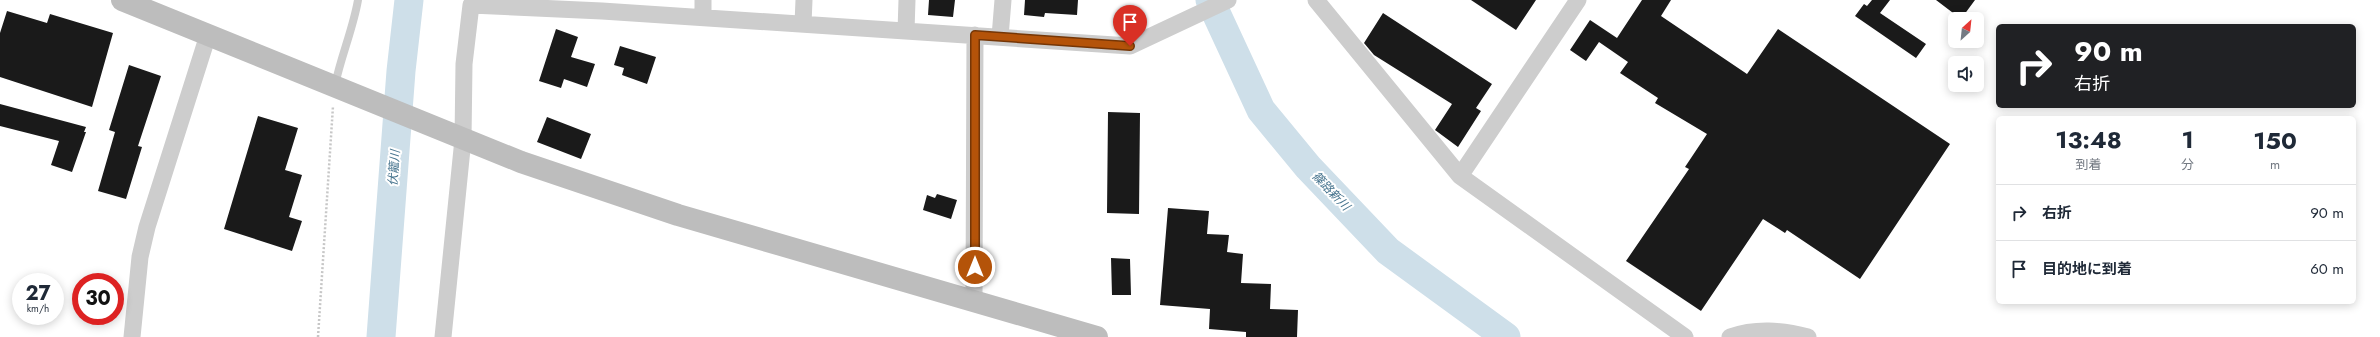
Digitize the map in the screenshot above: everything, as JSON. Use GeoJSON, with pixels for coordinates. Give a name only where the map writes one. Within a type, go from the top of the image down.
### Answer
{"type":"FeatureCollection","features":[{"type":"Feature","properties":{"kind":"street"},"geometry":{"type":"LineString","coordinates":[[122,0],[521,162],[678,214],[1096,337]]}},
{"type":"Feature","properties":{"kind":"street"},"geometry":{"type":"LineString","coordinates":[[702,17],[704,0]]}},
{"type":"Feature","properties":{"kind":"street"},"geometry":{"type":"LineString","coordinates":[[803,24],[804,0]]}},
{"type":"Feature","properties":{"kind":"street"},"geometry":{"type":"LineString","coordinates":[[906,31],[907,0]]}},
{"type":"Feature","properties":{"kind":"street"},"geometry":{"type":"LineString","coordinates":[[1000,37],[1003,0]]}},
{"type":"Feature","properties":{"kind":"street"},"geometry":{"type":"LineString","coordinates":[[443,337],[456,136],[471,5],[602,5],[702,17],[1130,46],[1228,0]]}},
{"type":"Feature","properties":{"kind":"street"},"geometry":{"type":"LineString","coordinates":[[1316,0],[1460,176],[1685,337]]}},
{"type":"Feature","properties":{"kind":"street"},"geometry":{"type":"LineString","coordinates":[[1460,176],[1578,0]]}},
{"type":"Feature","properties":{"kind":"street"},"geometry":{"type":"LineString","coordinates":[[132,337],[140,257],[147,227],[208,35]]}},
{"type":"Feature","properties":{"kind":"street"},"geometry":{"type":"LineString","coordinates":[[974,300],[975,35]]}},
{"type":"Feature","properties":{"kind":"street"},"geometry":{"type":"LineString","coordinates":[[1730,337],[1745,332],[1777,330],[1808,337]]}},
{"type":"Feature","properties":{"kind":"lane"},"geometry":{"type":"LineString","coordinates":[[344,89],[339,66],[352,33],[358,0]]}},
{"type":"Feature","properties":{"kind":"path"},"geometry":{"type":"LineString","coordinates":[[318,337],[344,89]]}},
{"type":"Feature","properties":{"kind":"building"},"geometry":{"type":"Polygon","coordinates":[[[929,0],[955,0],[953,17],[928,15],[929,0]]]}},
{"type":"Feature","properties":{"kind":"building"},"geometry":{"type":"Polygon","coordinates":[[[1025,0],[1078,0],[1077,15],[1045,13],[1044,17],[1024,15],[1025,0]]]}},
{"type":"Feature","properties":{"kind":"building"},"geometry":{"type":"Polygon","coordinates":[[[1471,0],[1536,0],[1516,30],[1471,0]]]}},
{"type":"Feature","properties":{"kind":"building"},"geometry":{"type":"Polygon","coordinates":[[[1642,0],[1671,0],[1661,16],[1747,74],[1778,29],[1950,144],[1860,279],[1787,230],[1785,233],[1763,219],[1701,311],[1626,261],[1689,169],[1685,167],[1707,134],[1655,103],[1658,98],[1620,73],[1628,62],[1599,42],[1586,61],[1570,50],[1590,20],[1617,38],[1642,0]]]}},
{"type":"Feature","properties":{"kind":"building"},"geometry":{"type":"Polygon","coordinates":[[[1872,0],[1890,0],[1880,13],[1926,44],[1916,58],[1855,16],[1864,4],[1867,6],[1872,0]]]}},
{"type":"Feature","properties":{"kind":"building"},"geometry":{"type":"Polygon","coordinates":[[[1936,0],[1975,0],[1966,12],[1952,12],[1936,0]]]}},
{"type":"Feature","properties":{"kind":"building"},"geometry":{"type":"Polygon","coordinates":[[[7,11],[47,23],[50,14],[113,33],[92,107],[0,77],[0,33],[7,11]]]}},
{"type":"Feature","properties":{"kind":"building"},"geometry":{"type":"Polygon","coordinates":[[[1383,13],[1492,84],[1476,108],[1481,111],[1458,147],[1435,130],[1452,104],[1374,55],[1364,43],[1383,13]]]}},
{"type":"Feature","properties":{"kind":"building"},"geometry":{"type":"Polygon","coordinates":[[[556,29],[578,37],[571,57],[595,64],[587,87],[564,79],[561,88],[539,81],[556,29]]]}},
{"type":"Feature","properties":{"kind":"building"},"geometry":{"type":"Polygon","coordinates":[[[620,46],[656,57],[647,84],[622,75],[624,68],[614,65],[620,46]]]}},
{"type":"Feature","properties":{"kind":"building"},"geometry":{"type":"Polygon","coordinates":[[[129,65],[161,76],[138,146],[142,147],[126,199],[98,191],[115,132],[109,130],[129,65]]]}},
{"type":"Feature","properties":{"kind":"building"},"geometry":{"type":"Polygon","coordinates":[[[0,104],[86,127],[84,132],[86,132],[72,172],[51,165],[59,141],[0,126],[0,104]]]}},
{"type":"Feature","properties":{"kind":"building"},"geometry":{"type":"Polygon","coordinates":[[[1108,112],[1140,113],[1139,214],[1107,213],[1108,112]]]}},
{"type":"Feature","properties":{"kind":"building"},"geometry":{"type":"Polygon","coordinates":[[[258,116],[298,128],[285,170],[302,175],[289,217],[302,221],[292,251],[224,229],[258,116]]]}},
{"type":"Feature","properties":{"kind":"building"},"geometry":{"type":"Polygon","coordinates":[[[547,117],[591,134],[581,159],[537,142],[547,117]]]}},
{"type":"Feature","properties":{"kind":"building"},"geometry":{"type":"Polygon","coordinates":[[[937,194],[957,200],[951,219],[923,210],[927,195],[935,198],[937,194]]]}},
{"type":"Feature","properties":{"kind":"building"},"geometry":{"type":"Polygon","coordinates":[[[1168,208],[1209,211],[1207,234],[1229,235],[1227,252],[1243,254],[1241,283],[1271,284],[1270,309],[1298,310],[1297,337],[1246,337],[1246,332],[1209,329],[1210,309],[1160,305],[1168,208]]]}},
{"type":"Feature","properties":{"kind":"building"},"geometry":{"type":"Polygon","coordinates":[[[1111,258],[1130,259],[1131,295],[1112,295],[1111,258]]]}},
{"type":"Feature","properties":{"kind":"waterway","name":"伏籠川"},"geometry":{"type":"LineString","coordinates":[[381,337],[401,71],[409,0]]}},
{"type":"Feature","properties":{"kind":"waterway","name":"篠路新川"},"geometry":{"type":"LineString","coordinates":[[1210,0],[1261,110],[1308,167],[1388,251],[1506,337]]}},
{"type":"Feature","properties":{"kind":"route"},"geometry":{"type":"LineString","coordinates":[[975,267],[975,35],[1130,46]]}}]}
